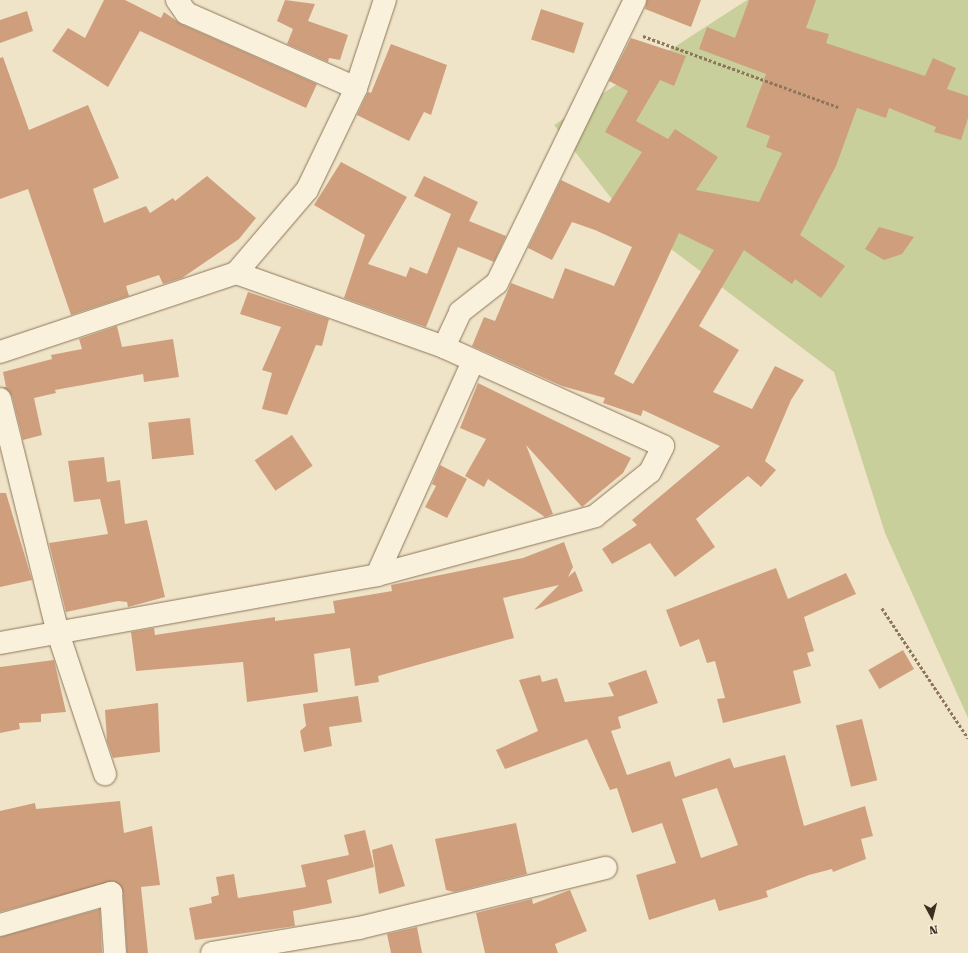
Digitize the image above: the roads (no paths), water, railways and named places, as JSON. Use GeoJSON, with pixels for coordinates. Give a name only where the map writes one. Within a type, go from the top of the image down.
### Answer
{"type":"FeatureCollection","features":[{"type":"Feature","properties":{"kind":"street"},"geometry":{"type":"LineString","coordinates":[[0,352],[236,273],[307,190],[356,88],[386,0]]}},
{"type":"Feature","properties":{"kind":"street"},"geometry":{"type":"LineString","coordinates":[[444,347],[460,312],[497,283],[620,27],[635,0]]}},
{"type":"Feature","properties":{"kind":"street"},"geometry":{"type":"LineString","coordinates":[[182,7],[356,88]]}},
{"type":"Feature","properties":{"kind":"street"},"geometry":{"type":"LineString","coordinates":[[0,643],[57,630],[377,575],[595,516],[650,472],[663,446],[444,347],[236,273]]}},
{"type":"Feature","properties":{"kind":"street"},"geometry":{"type":"LineString","coordinates":[[377,575],[473,360]]}},
{"type":"Feature","properties":{"kind":"street"},"geometry":{"type":"LineString","coordinates":[[0,399],[57,630],[105,774]]}},
{"type":"Feature","properties":{"kind":"street"},"geometry":{"type":"LineString","coordinates":[[212,953],[359,928],[606,868]]}},
{"type":"Feature","properties":{"kind":"street"},"geometry":{"type":"LineString","coordinates":[[0,924],[112,893],[115,953]]}}]}
